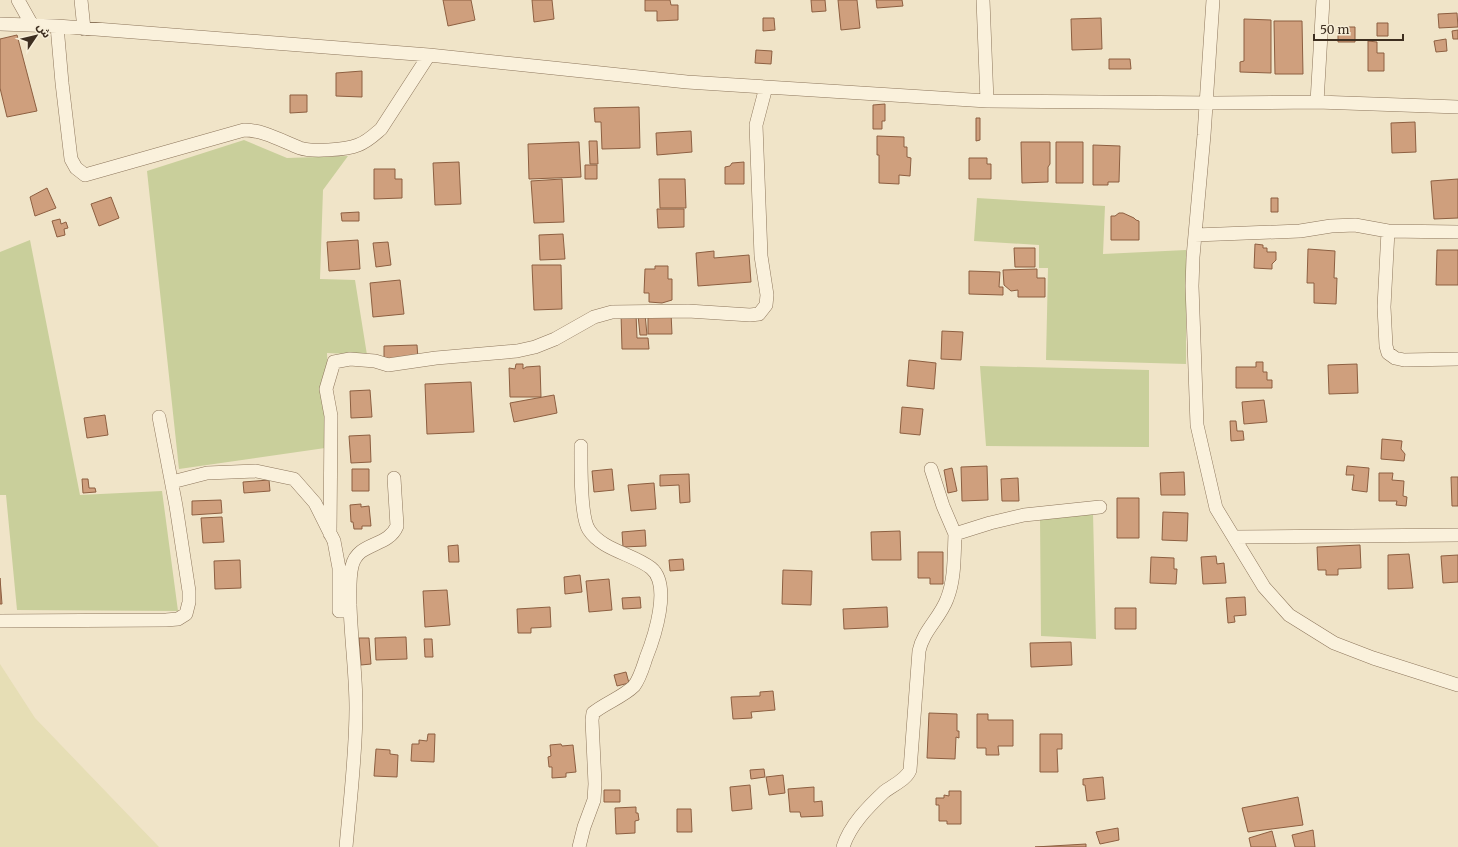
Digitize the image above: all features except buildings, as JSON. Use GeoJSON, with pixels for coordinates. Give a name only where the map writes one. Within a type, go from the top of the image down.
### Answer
{"type":"FeatureCollection","features":[{"type":"Feature","properties":{"kind":"street"},"geometry":{"type":"LineString","coordinates":[[81,0],[84,29]]}},
{"type":"Feature","properties":{"kind":"street"},"geometry":{"type":"LineString","coordinates":[[983,0],[987,101]]}},
{"type":"Feature","properties":{"kind":"street"},"geometry":{"type":"LineString","coordinates":[[1213,0],[1192,286],[1197,425],[1216,508],[1264,587],[1289,615],[1334,642],[1373,658],[1458,685]]}},
{"type":"Feature","properties":{"kind":"street"},"geometry":{"type":"LineString","coordinates":[[1317,102],[1323,0]]}},
{"type":"Feature","properties":{"kind":"street"},"geometry":{"type":"LineString","coordinates":[[16,1],[32,25]]}},
{"type":"Feature","properties":{"kind":"street"},"geometry":{"type":"LineString","coordinates":[[0,24],[57,26],[429,55],[687,82],[987,101],[1206,103],[1317,102],[1458,107]]}},
{"type":"Feature","properties":{"kind":"street"},"geometry":{"type":"LineString","coordinates":[[57,26],[71,159],[76,168],[85,175],[244,130],[256,131],[311,151],[357,145],[370,138],[381,129],[429,55]]}},
{"type":"Feature","properties":{"kind":"street"},"geometry":{"type":"LineString","coordinates":[[330,534],[331,416],[326,389],[334,362],[350,358],[375,361],[388,365],[436,358],[536,348],[594,317],[612,312],[688,311],[750,316],[759,314],[766,305],[767,295],[761,256],[756,125],[766,87]]}},
{"type":"Feature","properties":{"kind":"street"},"geometry":{"type":"LineString","coordinates":[[1195,235],[1300,231],[1331,226],[1355,225],[1388,231],[1458,232]]}},
{"type":"Feature","properties":{"kind":"street"},"geometry":{"type":"LineString","coordinates":[[1388,231],[1384,307],[1386,346],[1388,353],[1394,358],[1404,360],[1458,359]]}},
{"type":"Feature","properties":{"kind":"street"},"geometry":{"type":"LineString","coordinates":[[0,621],[166,620],[178,619],[186,614],[189,602],[189,591],[172,482],[159,417]]}},
{"type":"Feature","properties":{"kind":"street"},"geometry":{"type":"LineString","coordinates":[[579,847],[594,800],[593,713],[634,686],[640,675],[656,632],[661,608],[659,582],[653,570],[643,563],[612,548],[589,530],[586,521],[581,480],[581,446]]}},
{"type":"Feature","properties":{"kind":"street"},"geometry":{"type":"LineString","coordinates":[[843,847],[853,827],[867,809],[886,791],[908,774],[910,770],[919,651],[921,642],[937,618],[947,599],[952,583],[955,534],[942,506],[931,469]]}},
{"type":"Feature","properties":{"kind":"street"},"geometry":{"type":"LineString","coordinates":[[172,482],[207,473],[256,471],[294,479],[315,503],[334,541],[339,568],[339,611],[350,611]]}},
{"type":"Feature","properties":{"kind":"street"},"geometry":{"type":"LineString","coordinates":[[346,847],[356,708],[350,611],[352,566],[356,556],[362,550],[389,537],[395,532],[397,526],[394,478]]}},
{"type":"Feature","properties":{"kind":"street"},"geometry":{"type":"LineString","coordinates":[[955,534],[990,523],[1024,515],[1100,507]]}},
{"type":"Feature","properties":{"kind":"street"},"geometry":{"type":"LineString","coordinates":[[1234,537],[1458,535]]}},
{"type":"Feature","properties":{"kind":"shaded area"},"geometry":{"type":"Polygon","coordinates":[[[0,664],[35,718],[159,847],[0,847],[0,664]]]}},
{"type":"Feature","properties":{"kind":"green space"},"geometry":{"type":"Polygon","coordinates":[[[244,140],[287,158],[348,156],[323,190],[320,279],[355,280],[367,355],[327,353],[332,447],[179,469],[147,171],[244,140]]]}},
{"type":"Feature","properties":{"kind":"green space"},"geometry":{"type":"Polygon","coordinates":[[[977,198],[1105,206],[1103,254],[1186,250],[1186,364],[1046,360],[1048,268],[1039,268],[1039,245],[974,241],[977,198]]]}},
{"type":"Feature","properties":{"kind":"green space"},"geometry":{"type":"Polygon","coordinates":[[[30,240],[80,495],[162,491],[178,611],[17,610],[6,495],[0,495],[0,252],[30,240]]]}},
{"type":"Feature","properties":{"kind":"green space"},"geometry":{"type":"Polygon","coordinates":[[[980,366],[1149,370],[1149,447],[986,446],[980,366]]]}},
{"type":"Feature","properties":{"kind":"green space"},"geometry":{"type":"Polygon","coordinates":[[[1093,513],[1096,639],[1041,636],[1040,518],[1093,513]]]}}]}
